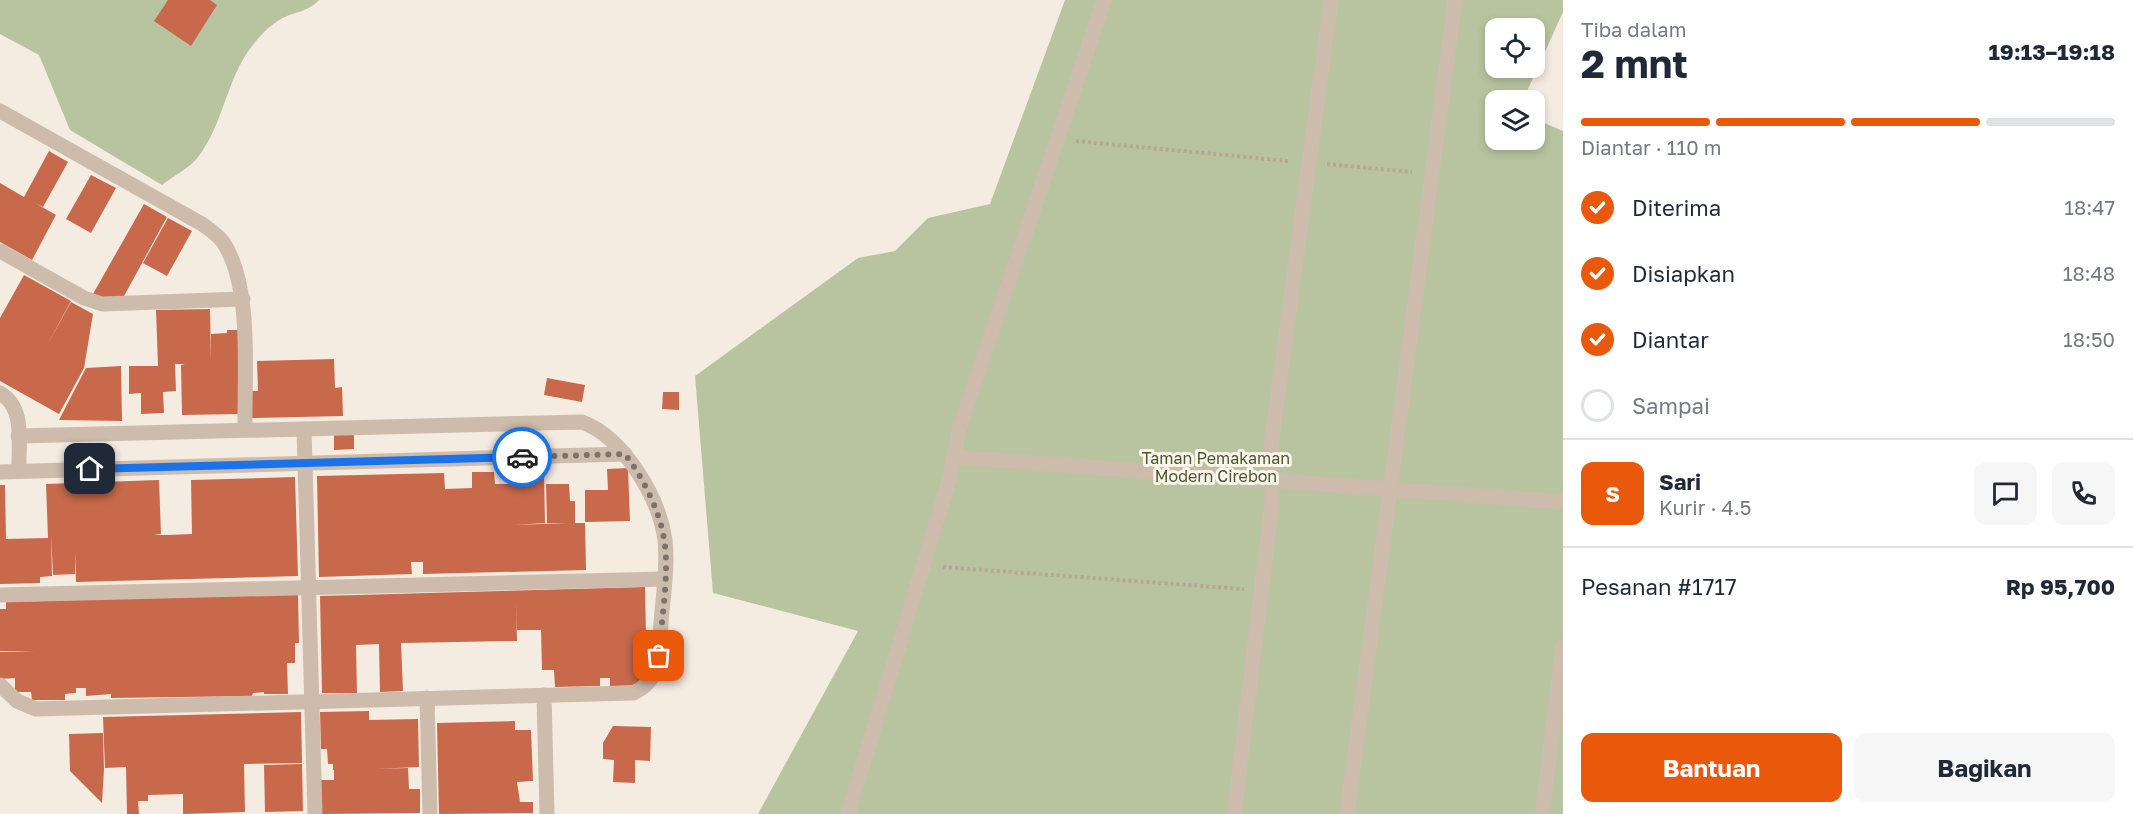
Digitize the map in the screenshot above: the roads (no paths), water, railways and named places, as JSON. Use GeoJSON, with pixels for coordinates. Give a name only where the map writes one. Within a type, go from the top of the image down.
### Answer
{"type":"FeatureCollection","features":[{"type":"Feature","properties":{"kind":"street"},"geometry":{"type":"LineString","coordinates":[[848,814],[924,566],[954,457],[959,429],[1104,0]]}},
{"type":"Feature","properties":{"kind":"street"},"geometry":{"type":"LineString","coordinates":[[1234,814],[1272,504],[1271,445],[1331,0]]}},
{"type":"Feature","properties":{"kind":"street"},"geometry":{"type":"LineString","coordinates":[[1347,814],[1455,0]]}},
{"type":"Feature","properties":{"kind":"street"},"geometry":{"type":"LineString","coordinates":[[0,111],[202,224],[222,240],[229,252],[243,300],[245,430]]}},
{"type":"Feature","properties":{"kind":"street"},"geometry":{"type":"LineString","coordinates":[[0,251],[84,298],[102,304],[243,300]]}},
{"type":"Feature","properties":{"kind":"street"},"geometry":{"type":"LineString","coordinates":[[0,393],[14,403],[17,413],[18,471]]}},
{"type":"Feature","properties":{"kind":"street"},"geometry":{"type":"LineString","coordinates":[[0,685],[17,701],[36,709],[633,693],[647,687],[654,677],[659,656],[665,541],[659,520],[643,483],[625,454],[596,427],[582,422],[18,436]]}},
{"type":"Feature","properties":{"kind":"street"},"geometry":{"type":"LineString","coordinates":[[304,429],[315,814]]}},
{"type":"Feature","properties":{"kind":"street"},"geometry":{"type":"LineString","coordinates":[[0,472],[625,454]]}},
{"type":"Feature","properties":{"kind":"street"},"geometry":{"type":"LineString","coordinates":[[954,457],[1563,502]]}},
{"type":"Feature","properties":{"kind":"street"},"geometry":{"type":"LineString","coordinates":[[0,595],[664,579]]}},
{"type":"Feature","properties":{"kind":"street"},"geometry":{"type":"LineString","coordinates":[[1542,814],[1563,646]]}},
{"type":"Feature","properties":{"kind":"street"},"geometry":{"type":"LineString","coordinates":[[544,695],[547,814]]}},
{"type":"Feature","properties":{"kind":"street"},"geometry":{"type":"LineString","coordinates":[[427,698],[430,814]]}},
{"type":"Feature","properties":{"kind":"park label","name":"Taman Pemakaman Modern Cirebon"},"geometry":{"type":"Point","coordinates":[1216,467]}}]}
